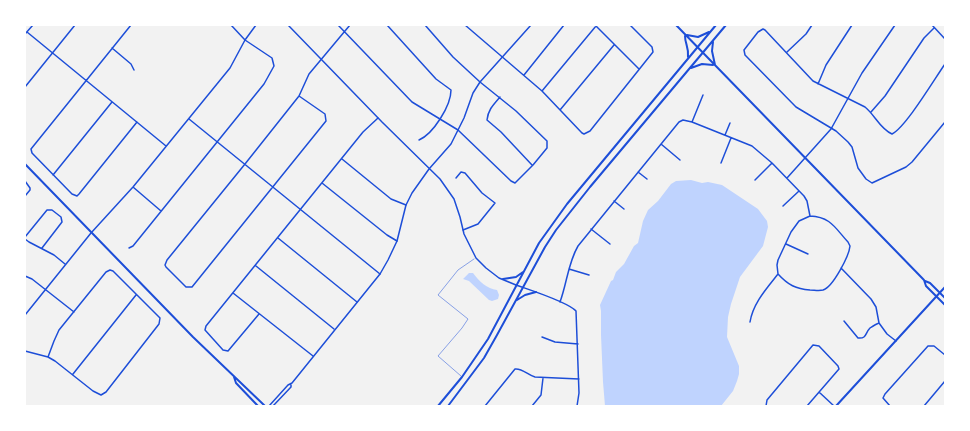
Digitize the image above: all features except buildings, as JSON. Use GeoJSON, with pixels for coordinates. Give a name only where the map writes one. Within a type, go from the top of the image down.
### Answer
{"type":"FeatureCollection","features":[{"type":"Feature","properties":{"kind":"main road"},"geometry":{"type":"LineString","coordinates":[[676,25],[924,280],[930,283],[945,298]]}},
{"type":"Feature","properties":{"kind":"main road"},"geometry":{"type":"LineString","coordinates":[[438,406],[462,377],[488,339],[540,243],[567,204],[716,25]]}},
{"type":"Feature","properties":{"kind":"main road"},"geometry":{"type":"LineString","coordinates":[[448,406],[484,358],[545,247],[566,216],[726,25]]}},
{"type":"Feature","properties":{"kind":"main road"},"geometry":{"type":"LineString","coordinates":[[686,35],[698,37],[712,30]]}},
{"type":"Feature","properties":{"kind":"main road"},"geometry":{"type":"LineString","coordinates":[[686,35],[685,40],[688,46],[688,58]]}},
{"type":"Feature","properties":{"kind":"main road"},"geometry":{"type":"LineString","coordinates":[[713,41],[712,51],[715,66]]}},
{"type":"Feature","properties":{"kind":"main road"},"geometry":{"type":"LineString","coordinates":[[690,68],[702,64],[715,66]]}},
{"type":"Feature","properties":{"kind":"main road"},"geometry":{"type":"LineString","coordinates":[[25,164],[91,233],[234,377],[239,380],[265,406]]}},
{"type":"Feature","properties":{"kind":"main road"},"geometry":{"type":"LineString","coordinates":[[503,280],[516,277],[524,272]]}},
{"type":"Feature","properties":{"kind":"main road"},"geometry":{"type":"LineString","coordinates":[[924,280],[926,286],[945,305]]}},
{"type":"Feature","properties":{"kind":"main road"},"geometry":{"type":"LineString","coordinates":[[835,406],[896,342],[945,287]]}},
{"type":"Feature","properties":{"kind":"main road"},"geometry":{"type":"LineString","coordinates":[[516,300],[525,295],[536,292]]}},
{"type":"Feature","properties":{"kind":"main road"},"geometry":{"type":"LineString","coordinates":[[234,377],[236,382],[258,406]]}},
{"type":"Feature","properties":{"kind":"street"},"geometry":{"type":"LineString","coordinates":[[33,25],[26,33],[166,146]]}},
{"type":"Feature","properties":{"kind":"street"},"geometry":{"type":"LineString","coordinates":[[25,87],[75,25]]}},
{"type":"Feature","properties":{"kind":"street"},"geometry":{"type":"LineString","coordinates":[[131,25],[31,149],[32,154],[72,194],[76,196],[138,122]]}},
{"type":"Feature","properties":{"kind":"street"},"geometry":{"type":"LineString","coordinates":[[129,248],[133,246],[264,84],[274,66],[272,58],[245,40],[231,25]]}},
{"type":"Feature","properties":{"kind":"street"},"geometry":{"type":"LineString","coordinates":[[25,315],[91,233],[133,187],[189,120],[230,68],[245,40],[256,25]]}},
{"type":"Feature","properties":{"kind":"street"},"geometry":{"type":"LineString","coordinates":[[288,25],[378,118],[440,179],[454,198],[463,230],[472,252],[486,268],[503,280],[573,307],[576,311],[578,344],[579,393],[577,406]]}},
{"type":"Feature","properties":{"kind":"street"},"geometry":{"type":"LineString","coordinates":[[338,25],[412,102],[458,130],[511,181],[515,183],[533,166],[547,148],[547,141],[516,111],[480,82],[453,57],[426,25]]}},
{"type":"Feature","properties":{"kind":"street"},"geometry":{"type":"LineString","coordinates":[[299,96],[325,114],[326,121],[192,287],[186,287],[166,267],[166,262],[299,96],[309,74],[350,25]]}},
{"type":"Feature","properties":{"kind":"street"},"geometry":{"type":"LineString","coordinates":[[387,25],[436,78],[451,90],[448,105],[440,118],[429,133],[419,140]]}},
{"type":"Feature","properties":{"kind":"street"},"geometry":{"type":"LineString","coordinates":[[465,25],[542,91],[582,133],[588,133],[653,52],[652,47],[630,25]]}},
{"type":"Feature","properties":{"kind":"street"},"geometry":{"type":"LineString","coordinates":[[273,406],[291,387],[291,384],[334,329],[380,274],[397,241],[406,205],[412,193],[429,168],[451,144],[473,93],[480,82],[501,56],[530,25]]}},
{"type":"Feature","properties":{"kind":"street"},"geometry":{"type":"LineString","coordinates":[[524,75],[564,25]]}},
{"type":"Feature","properties":{"kind":"street"},"geometry":{"type":"LineString","coordinates":[[787,52],[806,34],[812,25]]}},
{"type":"Feature","properties":{"kind":"street"},"geometry":{"type":"LineString","coordinates":[[818,84],[826,65],[852,25]]}},
{"type":"Feature","properties":{"kind":"street"},"geometry":{"type":"LineString","coordinates":[[787,178],[831,129],[862,73],[895,25]]}},
{"type":"Feature","properties":{"kind":"street"},"geometry":{"type":"LineString","coordinates":[[932,25],[945,39]]}},
{"type":"Feature","properties":{"kind":"street"},"geometry":{"type":"LineString","coordinates":[[542,91],[595,26],[639,69]]}},
{"type":"Feature","properties":{"kind":"street"},"geometry":{"type":"LineString","coordinates":[[871,112],[885,96],[921,43],[934,28]]}},
{"type":"Feature","properties":{"kind":"street"},"geometry":{"type":"LineString","coordinates":[[945,64],[912,112],[896,132],[892,134],[888,132],[865,107],[813,81],[787,52],[763,29],[758,32],[744,50],[745,55],[796,107],[831,129],[848,142],[852,147],[858,168],[866,179],[872,183],[906,167],[912,162],[945,122]]}},
{"type":"Feature","properties":{"kind":"street"},"geometry":{"type":"LineString","coordinates":[[560,110],[614,45]]}},
{"type":"Feature","properties":{"kind":"street"},"geometry":{"type":"LineString","coordinates":[[112,48],[131,64],[134,70]]}},
{"type":"Feature","properties":{"kind":"street"},"geometry":{"type":"LineString","coordinates":[[692,122],[704,95]]}},
{"type":"Feature","properties":{"kind":"street"},"geometry":{"type":"LineString","coordinates":[[500,97],[490,108],[487,120],[501,132],[533,166]]}},
{"type":"Feature","properties":{"kind":"street"},"geometry":{"type":"LineString","coordinates":[[53,175],[112,101]]}},
{"type":"Feature","properties":{"kind":"street"},"geometry":{"type":"LineString","coordinates":[[259,314],[229,350],[223,350],[206,332],[205,328],[233,293],[363,132],[378,118]]}},
{"type":"Feature","properties":{"kind":"street"},"geometry":{"type":"LineString","coordinates":[[189,120],[380,274]]}},
{"type":"Feature","properties":{"kind":"street"},"geometry":{"type":"LineString","coordinates":[[560,302],[566,287],[573,254],[578,246],[591,228],[679,122],[683,120],[692,122],[752,146],[772,163],[799,190],[807,201],[810,216]]}},
{"type":"Feature","properties":{"kind":"street"},"geometry":{"type":"LineString","coordinates":[[725,135],[730,123]]}},
{"type":"Feature","properties":{"kind":"street"},"geometry":{"type":"LineString","coordinates":[[721,163],[731,138]]}},
{"type":"Feature","properties":{"kind":"street"},"geometry":{"type":"LineString","coordinates":[[661,144],[680,160]]}},
{"type":"Feature","properties":{"kind":"street"},"geometry":{"type":"LineString","coordinates":[[342,159],[391,199],[406,205]]}},
{"type":"Feature","properties":{"kind":"street"},"geometry":{"type":"LineString","coordinates":[[755,180],[772,163]]}},
{"type":"Feature","properties":{"kind":"street"},"geometry":{"type":"LineString","coordinates":[[456,178],[461,172],[465,173],[482,193],[495,202],[478,224],[463,230]]}},
{"type":"Feature","properties":{"kind":"street"},"geometry":{"type":"LineString","coordinates":[[638,172],[647,179]]}},
{"type":"Feature","properties":{"kind":"street"},"geometry":{"type":"LineString","coordinates":[[25,181],[30,190],[25,196]]}},
{"type":"Feature","properties":{"kind":"street"},"geometry":{"type":"LineString","coordinates":[[322,183],[387,235],[397,241]]}},
{"type":"Feature","properties":{"kind":"street"},"geometry":{"type":"LineString","coordinates":[[133,187],[161,211]]}},
{"type":"Feature","properties":{"kind":"street"},"geometry":{"type":"LineString","coordinates":[[783,206],[799,190]]}},
{"type":"Feature","properties":{"kind":"street"},"geometry":{"type":"LineString","coordinates":[[614,201],[624,209]]}},
{"type":"Feature","properties":{"kind":"street"},"geometry":{"type":"LineString","coordinates":[[42,248],[62,222],[61,218],[52,210],[48,210],[25,238],[29,242],[54,255],[65,264]]}},
{"type":"Feature","properties":{"kind":"street"},"geometry":{"type":"LineString","coordinates":[[810,216],[820,216],[825,218],[848,242],[850,249],[841,268],[827,288],[822,290],[800,289],[792,286],[778,274],[778,260],[795,226],[799,221],[810,216]]}},
{"type":"Feature","properties":{"kind":"street"},"geometry":{"type":"LineString","coordinates":[[591,228],[610,244]]}},
{"type":"Feature","properties":{"kind":"street"},"geometry":{"type":"LineString","coordinates":[[278,238],[357,302]]}},
{"type":"Feature","properties":{"kind":"street"},"geometry":{"type":"LineString","coordinates":[[786,244],[808,254]]}},
{"type":"Feature","properties":{"kind":"street"},"geometry":{"type":"LineString","coordinates":[[256,266],[334,329]]}},
{"type":"Feature","properties":{"kind":"street"},"geometry":{"type":"LineString","coordinates":[[841,268],[871,299],[876,307],[879,323],[887,334],[896,342]]}},
{"type":"Feature","properties":{"kind":"street"},"geometry":{"type":"LineString","coordinates":[[569,269],[589,275]]}},
{"type":"Feature","properties":{"kind":"street"},"geometry":{"type":"LineString","coordinates":[[25,351],[48,357],[73,374],[97,394],[101,395],[106,392],[160,322],[160,318],[113,271],[110,270],[106,272],[56,336],[48,357]]}},
{"type":"Feature","properties":{"kind":"street"},"geometry":{"type":"LineString","coordinates":[[750,322],[751,315],[762,295],[778,274]]}},
{"type":"Feature","properties":{"kind":"street"},"geometry":{"type":"LineString","coordinates":[[25,276],[32,279],[74,312]]}},
{"type":"Feature","properties":{"kind":"street"},"geometry":{"type":"LineString","coordinates":[[233,293],[313,356]]}},
{"type":"Feature","properties":{"kind":"street"},"geometry":{"type":"LineString","coordinates":[[73,374],[136,295]]}},
{"type":"Feature","properties":{"kind":"street"},"geometry":{"type":"LineString","coordinates":[[844,321],[858,338],[865,337],[870,329],[879,323]]}},
{"type":"Feature","properties":{"kind":"street"},"geometry":{"type":"LineString","coordinates":[[542,336],[555,342],[578,344]]}},
{"type":"Feature","properties":{"kind":"street"},"geometry":{"type":"LineString","coordinates":[[766,406],[766,400],[813,346],[816,345],[819,346],[838,366],[839,369],[807,406]]}},
{"type":"Feature","properties":{"kind":"street"},"geometry":{"type":"LineString","coordinates":[[890,406],[883,398],[885,394],[928,346],[934,346],[945,355]]}},
{"type":"Feature","properties":{"kind":"street"},"geometry":{"type":"LineString","coordinates":[[485,406],[516,369],[520,368],[528,375],[543,378],[579,379]]}},
{"type":"Feature","properties":{"kind":"street"},"geometry":{"type":"LineString","coordinates":[[532,406],[541,395],[543,378]]}},
{"type":"Feature","properties":{"kind":"street"},"geometry":{"type":"LineString","coordinates":[[924,406],[945,381]]}},
{"type":"Feature","properties":{"kind":"street"},"geometry":{"type":"LineString","coordinates":[[269,406],[288,385],[291,384]]}},
{"type":"Feature","properties":{"kind":"street"},"geometry":{"type":"LineString","coordinates":[[819,392],[835,406]]}},
{"type":"Feature","properties":{"kind":"lane"},"geometry":{"type":"LineString","coordinates":[[462,377],[438,356],[468,319],[438,295],[458,270],[476,258]]}},
{"type":"Feature","properties":{"kind":"water"},"geometry":{"type":"Polygon","coordinates":[[[691,180],[702,183],[708,182],[722,185],[758,209],[767,221],[768,227],[763,246],[740,277],[728,317],[727,337],[739,366],[737,381],[733,391],[721,406],[605,406],[600,305],[616,272],[624,264],[634,246],[638,243],[643,221],[648,210],[658,201],[671,184],[676,181],[691,180]]]}},
{"type":"Feature","properties":{"kind":"water"},"geometry":{"type":"Polygon","coordinates":[[[469,273],[473,273],[481,282],[497,290],[499,295],[498,299],[492,301],[489,300],[469,281],[463,279],[469,273]]]}}]}
